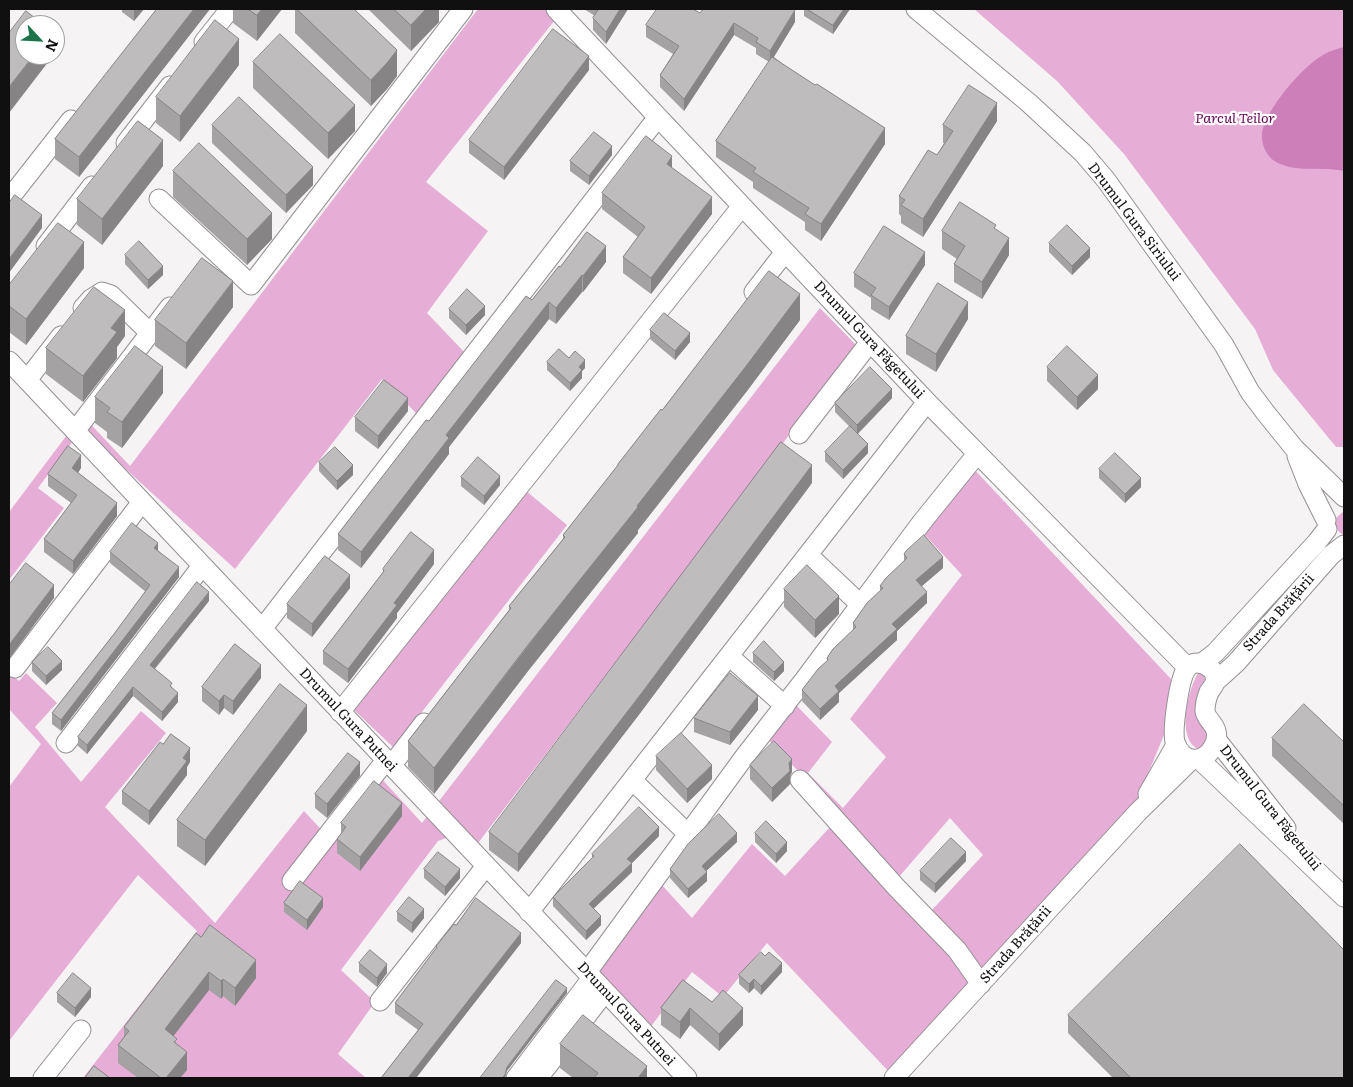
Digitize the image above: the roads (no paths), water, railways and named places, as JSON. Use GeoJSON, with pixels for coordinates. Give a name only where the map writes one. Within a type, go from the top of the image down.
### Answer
{"type":"FeatureCollection","features":[{"type":"Feature","properties":{"kind":"street"},"geometry":{"type":"LineString","coordinates":[[194,56],[230,9]]}},
{"type":"Feature","properties":{"kind":"street"},"geometry":{"type":"LineString","coordinates":[[159,199],[251,285],[463,9]]}},
{"type":"Feature","properties":{"kind":"street","name":"Drumul Gura Făgetului"},"geometry":{"type":"LineString","coordinates":[[556,9],[977,454],[1195,665],[1210,667],[1214,672],[1215,682],[1205,704],[1205,711],[1216,731],[1216,739],[1325,878]]}},
{"type":"Feature","properties":{"kind":"street","name":"Drumul Gura Siriului"},"geometry":{"type":"LineString","coordinates":[[916,9],[1029,103],[1082,153],[1106,180],[1224,345],[1250,392],[1294,448],[1344,496]]}},
{"type":"Feature","properties":{"kind":"street"},"geometry":{"type":"LineString","coordinates":[[115,157],[181,71]]}},
{"type":"Feature","properties":{"kind":"street"},"geometry":{"type":"LineString","coordinates":[[9,199],[82,106]]}},
{"type":"Feature","properties":{"kind":"street"},"geometry":{"type":"LineString","coordinates":[[262,628],[658,116]]}},
{"type":"Feature","properties":{"kind":"street"},"geometry":{"type":"LineString","coordinates":[[38,256],[103,172]]}},
{"type":"Feature","properties":{"kind":"street"},"geometry":{"type":"LineString","coordinates":[[340,712],[742,206]]}},
{"type":"Feature","properties":{"kind":"street"},"geometry":{"type":"LineString","coordinates":[[742,307],[785,252]]}},
{"type":"Feature","properties":{"kind":"street"},"geometry":{"type":"LineString","coordinates":[[27,380],[91,299],[102,292],[111,295],[150,333]]}},
{"type":"Feature","properties":{"kind":"street"},"geometry":{"type":"LineString","coordinates":[[75,431],[180,294]]}},
{"type":"Feature","properties":{"kind":"street"},"geometry":{"type":"LineString","coordinates":[[799,434],[870,342]]}},
{"type":"Feature","properties":{"kind":"street","name":"Drumul Gura Putnei"},"geometry":{"type":"LineString","coordinates":[[9,361],[687,1078]]}},
{"type":"Feature","properties":{"kind":"street"},"geometry":{"type":"LineString","coordinates":[[529,912],[927,402]]}},
{"type":"Feature","properties":{"kind":"street","name":"Drumul Gura Siriului"},"geometry":{"type":"LineString","coordinates":[[1294,448],[1326,525]]}},
{"type":"Feature","properties":{"kind":"street"},"geometry":{"type":"LineString","coordinates":[[516,1078],[745,756],[785,706],[922,522],[977,454]]}},
{"type":"Feature","properties":{"kind":"street","name":"Strada Brățării"},"geometry":{"type":"LineString","coordinates":[[1195,665],[1222,645],[1317,542],[1326,525],[1328,514],[1336,504],[1344,501]]}},
{"type":"Feature","properties":{"kind":"street"},"geometry":{"type":"LineString","coordinates":[[15,668],[142,502]]}},
{"type":"Feature","properties":{"kind":"street"},"geometry":{"type":"LineString","coordinates":[[1326,525],[1333,539],[1344,545]]}},
{"type":"Feature","properties":{"kind":"street","name":"Strada Brățării"},"geometry":{"type":"LineString","coordinates":[[1215,682],[1236,663],[1331,556],[1344,545]]}},
{"type":"Feature","properties":{"kind":"street"},"geometry":{"type":"LineString","coordinates":[[808,555],[861,605]]}},
{"type":"Feature","properties":{"kind":"street"},"geometry":{"type":"LineString","coordinates":[[66,743],[202,566]]}},
{"type":"Feature","properties":{"kind":"street"},"geometry":{"type":"LineString","coordinates":[[729,656],[785,706]]}},
{"type":"Feature","properties":{"kind":"street"},"geometry":{"type":"LineString","coordinates":[[1176,745],[1175,726],[1182,679],[1195,665]]}},
{"type":"Feature","properties":{"kind":"street"},"geometry":{"type":"LineString","coordinates":[[292,882],[437,706]]}},
{"type":"Feature","properties":{"kind":"street","name":"Strada Brățării"},"geometry":{"type":"LineString","coordinates":[[894,1078],[1138,812],[1196,759],[1210,752],[1216,739]]}},
{"type":"Feature","properties":{"kind":"street","name":"Drumul Gura Făgetului"},"geometry":{"type":"LineString","coordinates":[[1176,745],[1184,756],[1196,759],[1344,897]]}},
{"type":"Feature","properties":{"kind":"street","name":"Strada Brățării"},"geometry":{"type":"LineString","coordinates":[[1138,812],[1176,745]]}},
{"type":"Feature","properties":{"kind":"street"},"geometry":{"type":"LineString","coordinates":[[632,780],[688,834]]}},
{"type":"Feature","properties":{"kind":"street"},"geometry":{"type":"LineString","coordinates":[[800,780],[896,887],[957,950],[981,984]]}},
{"type":"Feature","properties":{"kind":"street"},"geometry":{"type":"LineString","coordinates":[[380,1001],[486,866]]}},
{"type":"Feature","properties":{"kind":"street"},"geometry":{"type":"LineString","coordinates":[[538,1078],[605,992]]}},
{"type":"Feature","properties":{"kind":"street"},"geometry":{"type":"LineString","coordinates":[[43,1078],[81,1030]]}},
{"type":"Feature","properties":{"kind":"park label","name":"Parcul Teilor"},"geometry":{"type":"Point","coordinates":[1235,119]}}]}
